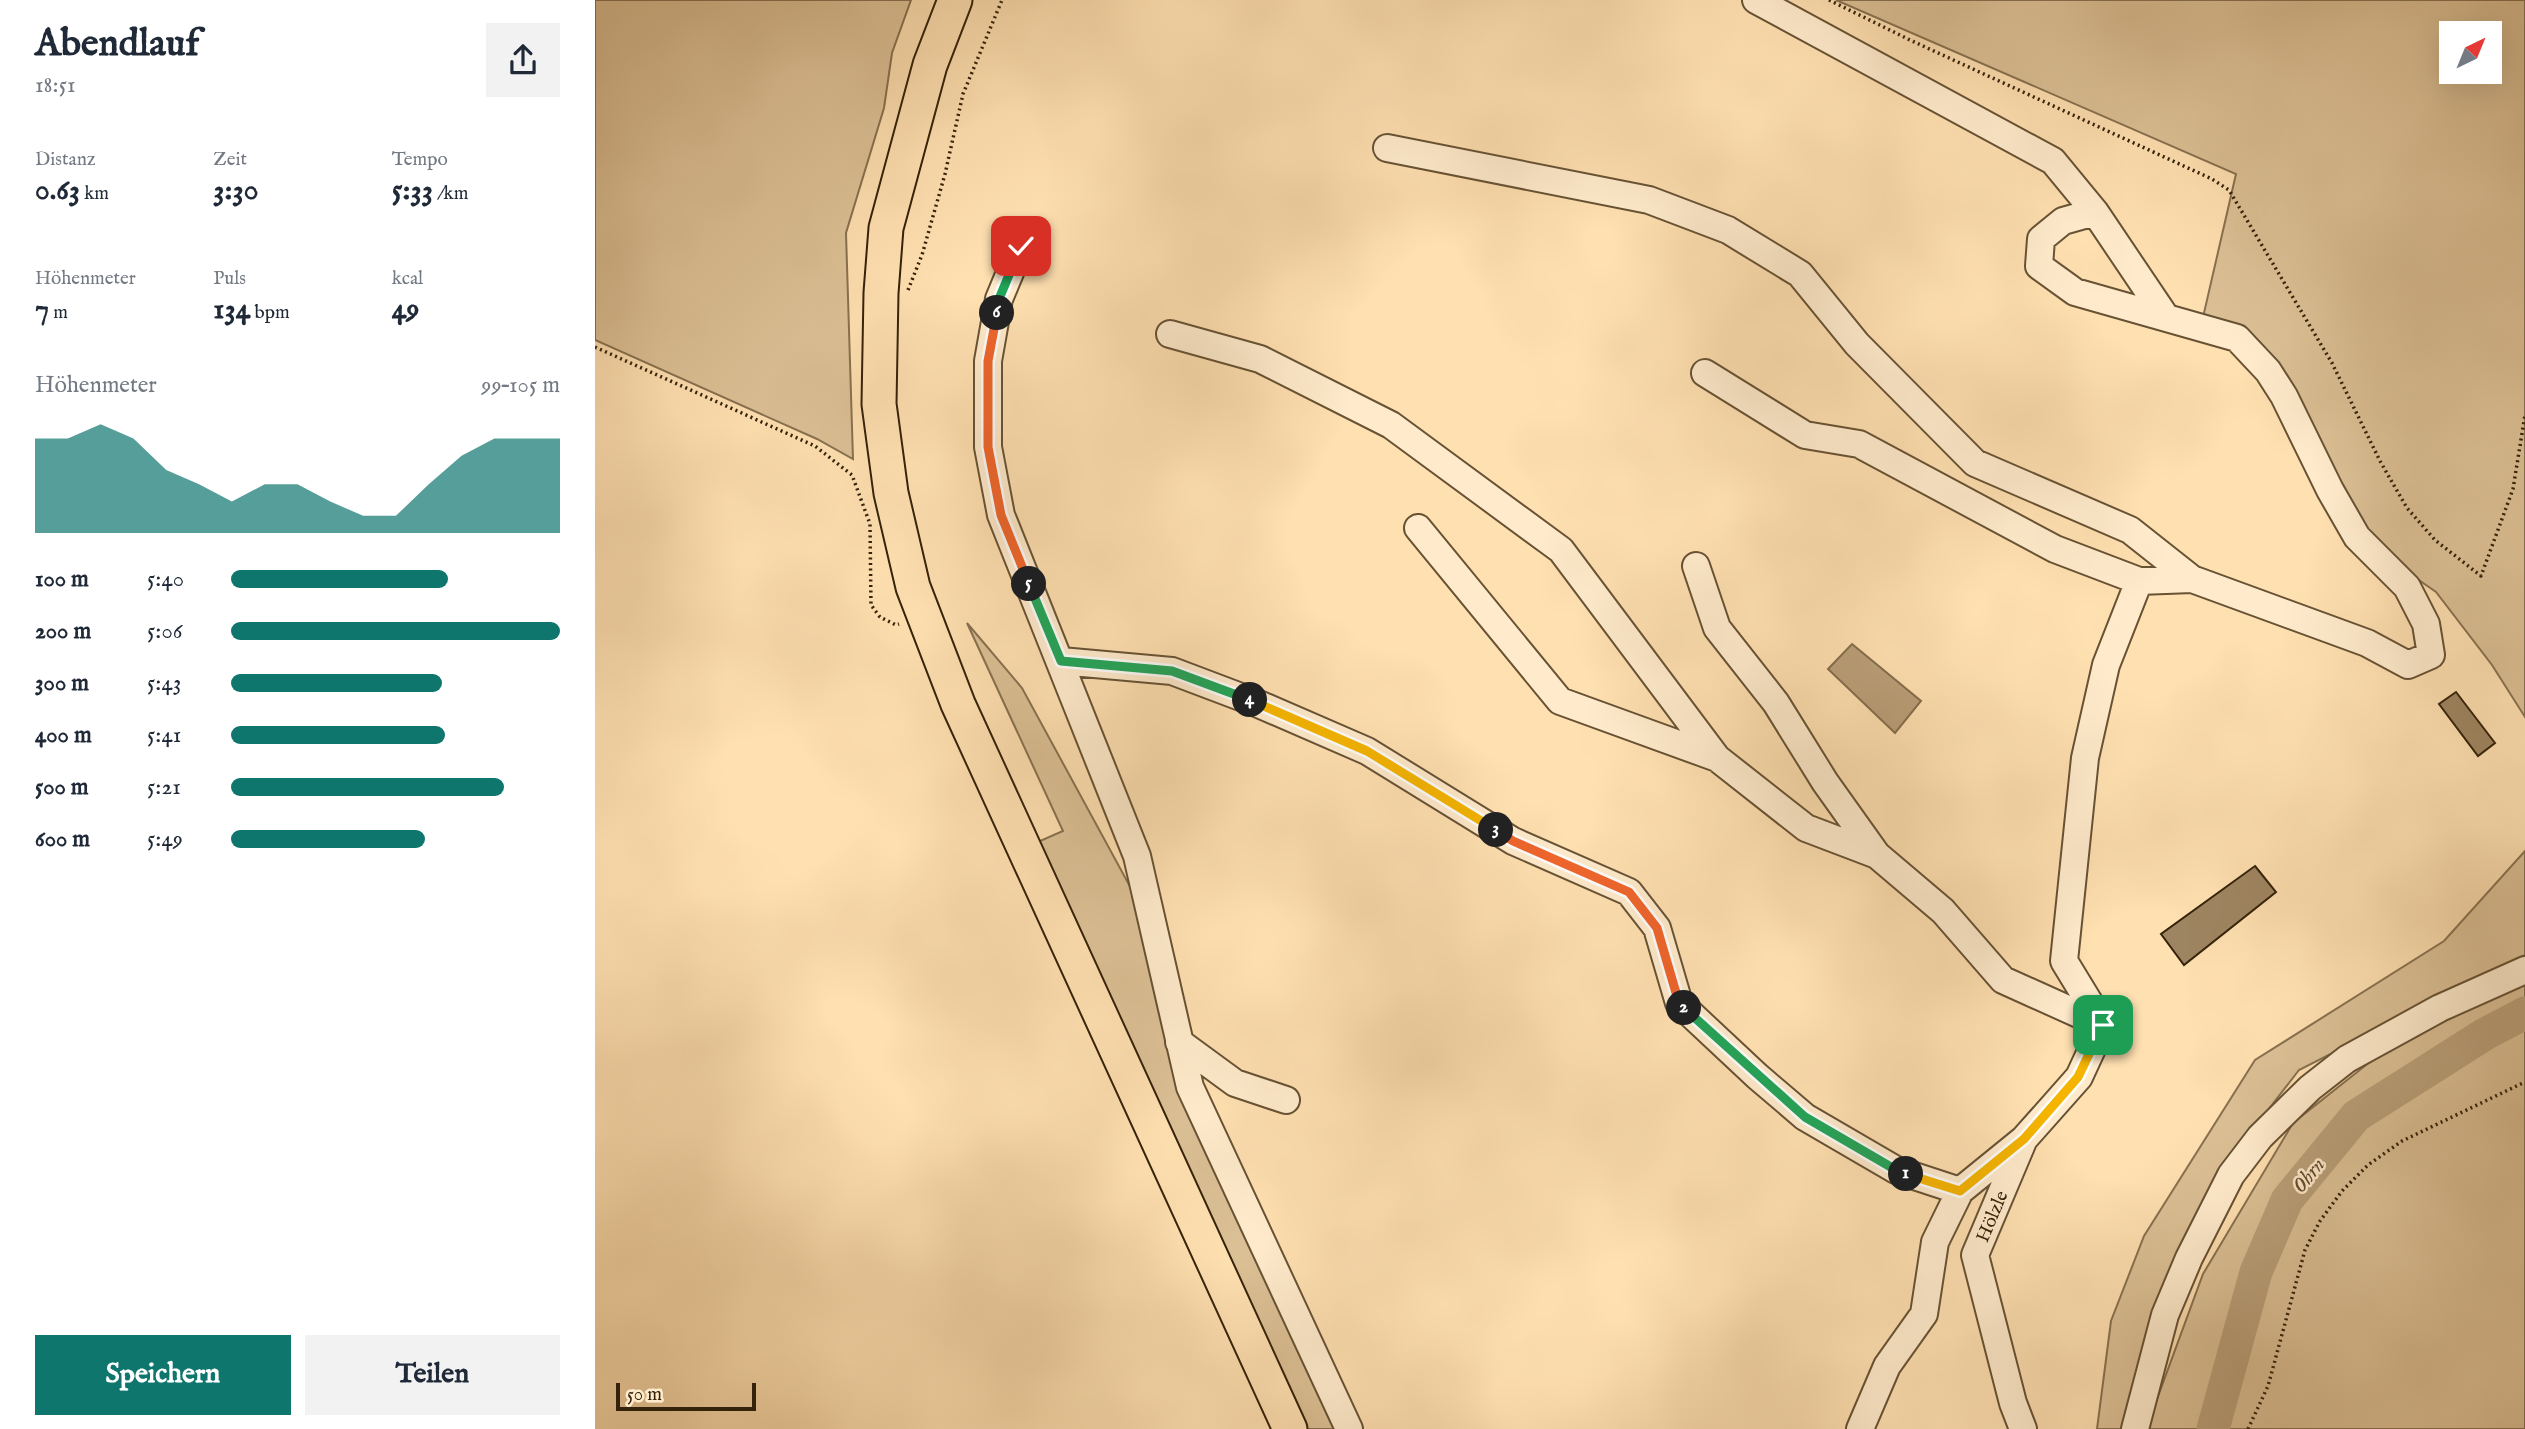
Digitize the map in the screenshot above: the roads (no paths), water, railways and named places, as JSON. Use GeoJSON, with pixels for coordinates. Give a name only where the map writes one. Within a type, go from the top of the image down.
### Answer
{"type":"FeatureCollection","features":[{"type":"Feature","properties":{"kind":"main road"},"geometry":{"type":"LineString","coordinates":[[955,0],[930,65],[886,228],[881,293],[879,404],[891,493],[913,587],[958,705],[1290,1429]]}},
{"type":"Feature","properties":{"kind":"street"},"geometry":{"type":"LineString","coordinates":[[1756,0],[2053,161],[2095,212],[2165,316]]}},
{"type":"Feature","properties":{"kind":"street"},"geometry":{"type":"LineString","coordinates":[[1387,148],[1649,200],[1728,230],[1800,274],[1857,344],[1976,463],[2130,530],[2192,579],[2367,643],[2408,665],[2431,655],[2426,624],[2407,587],[2357,537],[2330,490],[2284,396],[2268,370],[2237,338],[2075,292],[2039,266],[2041,239],[2063,220],[2095,212]]}},
{"type":"Feature","properties":{"kind":"street"},"geometry":{"type":"LineString","coordinates":[[1021,246],[999,299],[988,361],[988,447],[1001,515],[1137,856],[1190,1087],[1349,1429]]}},
{"type":"Feature","properties":{"kind":"street"},"geometry":{"type":"LineString","coordinates":[[1170,334],[1260,359],[1391,425],[1561,550],[1717,758],[1806,828],[1877,855]]}},
{"type":"Feature","properties":{"kind":"street"},"geometry":{"type":"LineString","coordinates":[[1705,373],[1805,435],[1860,444],[2055,549],[2139,581],[2192,579]]}},
{"type":"Feature","properties":{"kind":"street"},"geometry":{"type":"LineString","coordinates":[[1418,528],[1560,701],[1717,758]]}},
{"type":"Feature","properties":{"kind":"street"},"geometry":{"type":"LineString","coordinates":[[1696,566],[1717,628],[1776,703],[1825,782],[1877,855],[1943,911],[2003,980],[2103,1025]]}},
{"type":"Feature","properties":{"kind":"street"},"geometry":{"type":"LineString","coordinates":[[2103,1025],[2064,961],[2085,758],[2106,665],[2139,581]]}},
{"type":"Feature","properties":{"kind":"street"},"geometry":{"type":"LineString","coordinates":[[1061,661],[1172,671],[1254,702],[1367,751],[1513,841],[1629,892],[1657,928],[1679,1003],[1756,1076],[1805,1117],[1896,1170],[1960,1191]]}},
{"type":"Feature","properties":{"kind":"street"},"geometry":{"type":"LineString","coordinates":[[2135,1429],[2165,1315],[2189,1258],[2231,1175],[2260,1137],[2309,1088],[2347,1059],[2440,1008],[2525,970]]}},
{"type":"Feature","properties":{"kind":"street","name":"Hölzle"},"geometry":{"type":"LineString","coordinates":[[2024,1429],[2013,1403],[1975,1255],[2024,1139],[2078,1077],[2103,1025]]}},
{"type":"Feature","properties":{"kind":"street"},"geometry":{"type":"LineString","coordinates":[[1179,1042],[1235,1083],[1286,1100]]}},
{"type":"Feature","properties":{"kind":"street"},"geometry":{"type":"LineString","coordinates":[[1860,1429],[1887,1366],[1924,1314],[1935,1242],[1960,1191],[2024,1139]]}},
{"type":"Feature","properties":{"kind":"waterway","name":"Ohrn"},"geometry":{"type":"LineString","coordinates":[[2213,1429],[2256,1272],[2287,1200],[2356,1116],[2485,1034],[2525,1013]]}}]}
